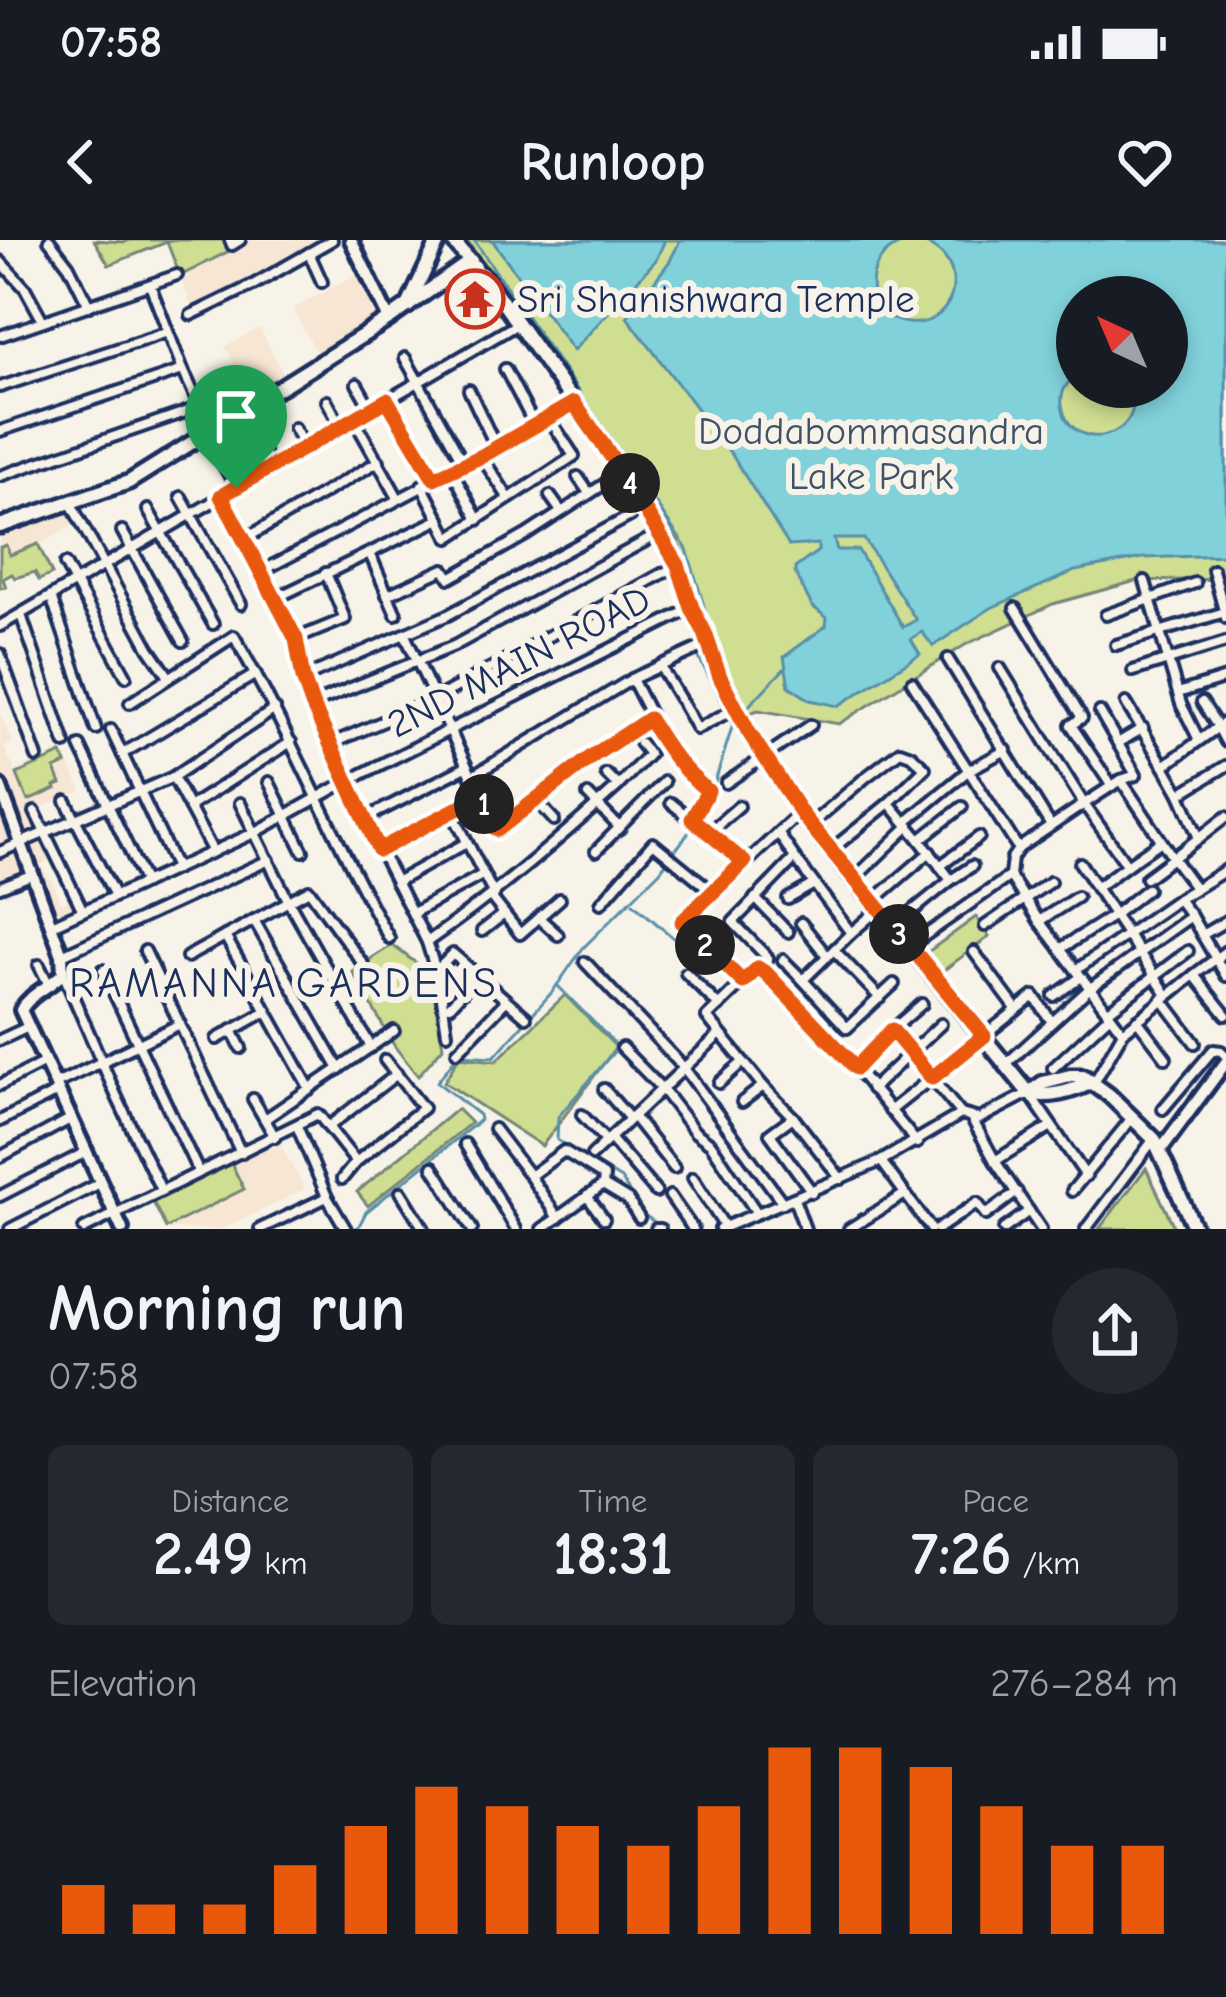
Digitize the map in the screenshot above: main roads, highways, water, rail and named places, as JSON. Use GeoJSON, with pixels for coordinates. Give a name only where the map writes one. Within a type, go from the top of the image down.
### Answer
{"type":"FeatureCollection","features":[{"type":"Feature","properties":{"kind":"main road"},"geometry":{"type":"LineString","coordinates":[[407,307],[439,240]]}},
{"type":"Feature","properties":{"kind":"main road"},"geometry":{"type":"LineString","coordinates":[[455,240],[479,279],[546,364]]}},
{"type":"Feature","properties":{"kind":"main road"},"geometry":{"type":"LineString","coordinates":[[0,526],[129,482],[389,320],[470,262]]}},
{"type":"Feature","properties":{"kind":"main road"},"geometry":{"type":"LineString","coordinates":[[470,262],[646,508],[678,565],[700,648],[800,812],[1029,1093],[1042,1083],[1083,1076],[1132,1118],[1157,1145],[1195,1229]]}},
{"type":"Feature","properties":{"kind":"water"},"geometry":{"type":"Polygon","coordinates":[[[492,240],[665,240],[656,260],[573,351],[492,240]]]}},
{"type":"Feature","properties":{"kind":"water","name":"Doddabommasandra Lake Park"},"geometry":{"type":"Polygon","coordinates":[[[680,240],[1226,240],[1226,555],[1143,558],[1075,571],[991,608],[933,646],[922,632],[911,639],[920,654],[838,706],[810,700],[789,686],[784,657],[826,626],[827,618],[812,606],[795,573],[795,568],[818,551],[818,544],[789,546],[732,455],[627,317],[670,261],[680,240]],[[913,241],[896,246],[876,268],[874,296],[891,318],[926,322],[949,302],[952,272],[932,247],[913,241]],[[834,539],[837,550],[858,550],[903,627],[916,620],[864,539],[834,539]]]}},
{"type":"Feature","properties":{"kind":"waterway"},"geometry":{"type":"LineString","coordinates":[[474,240],[687,549],[712,633]]}},
{"type":"Feature","properties":{"kind":"waterway"},"geometry":{"type":"LineString","coordinates":[[353,1229],[366,1212],[480,1120],[437,1082],[458,1055],[494,1057],[553,991],[583,948],[660,871],[707,808],[733,724],[692,644],[701,640]]}},
{"type":"Feature","properties":{"kind":"waterway"},"geometry":{"type":"LineString","coordinates":[[742,713],[785,668]]}},
{"type":"Feature","properties":{"kind":"waterway"},"geometry":{"type":"LineString","coordinates":[[633,903],[686,949]]}},
{"type":"Feature","properties":{"kind":"waterway"},"geometry":{"type":"LineString","coordinates":[[557,985],[618,1047],[558,1117],[557,1140],[621,1179],[643,1214],[664,1229]]}},
{"type":"Feature","properties":{"kind":"place","name":"Sri Shanishwara Temple"},"geometry":{"type":"Point","coordinates":[475,299]}},
{"type":"Feature","properties":{"kind":"district","name":"RAMANNA GARDENS"},"geometry":{"type":"Point","coordinates":[284,983]}}]}
